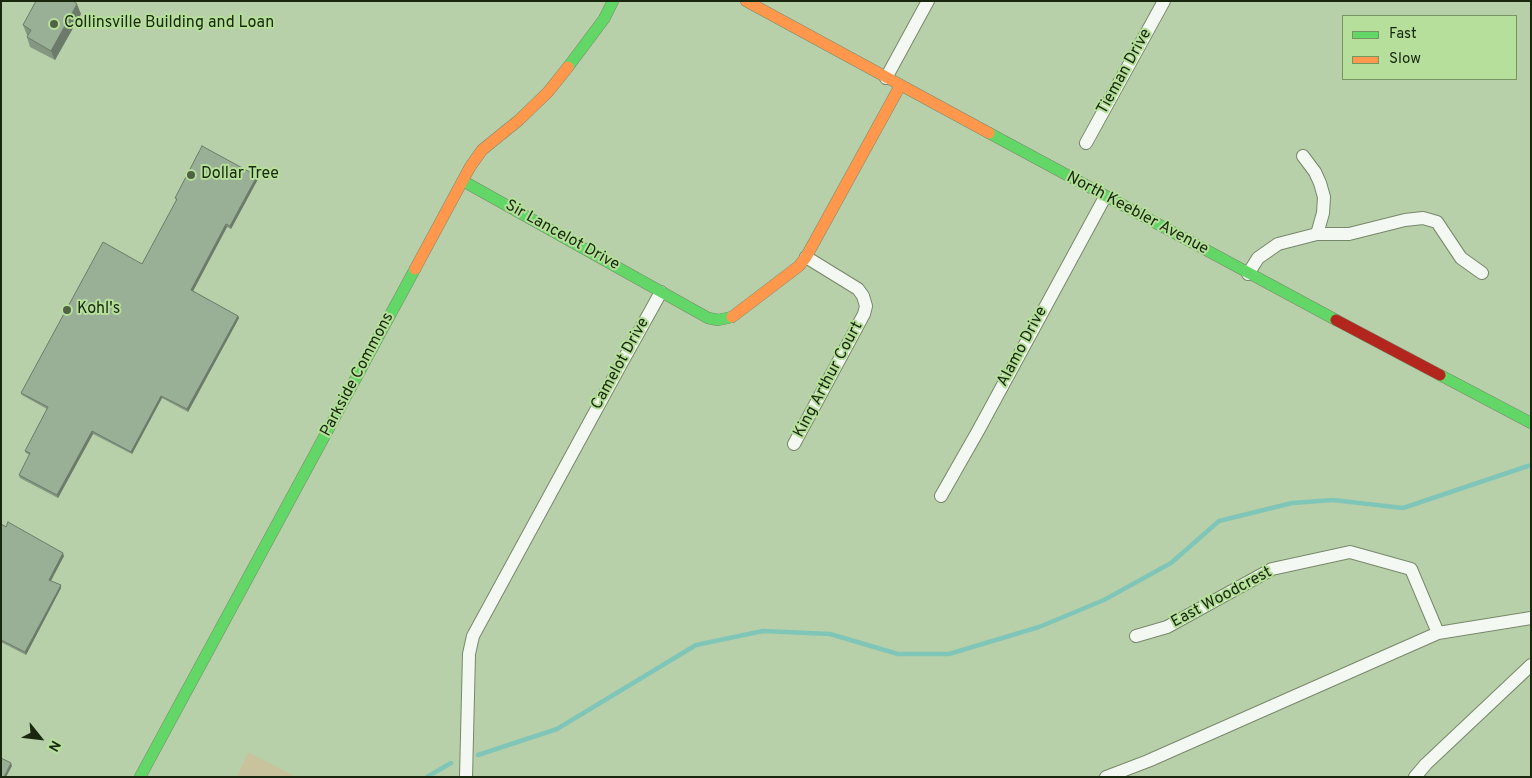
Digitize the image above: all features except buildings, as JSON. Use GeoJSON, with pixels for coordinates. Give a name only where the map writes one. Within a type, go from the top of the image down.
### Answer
{"type":"FeatureCollection","features":[{"type":"Feature","properties":{"kind":"street","name":"Parkside Commons"},"geometry":{"type":"LineString","coordinates":[[140,777],[470,167],[482,150],[519,120],[548,92],[604,19],[613,1]]}},
{"type":"Feature","properties":{"kind":"street","name":"North Keebler Avenue"},"geometry":{"type":"LineString","coordinates":[[746,1],[1248,274],[1531,423]]}},
{"type":"Feature","properties":{"kind":"street"},"geometry":{"type":"LineString","coordinates":[[886,78],[928,1]]}},
{"type":"Feature","properties":{"kind":"street","name":"Tieman Drive"},"geometry":{"type":"LineString","coordinates":[[1086,144],[1164,1]]}},
{"type":"Feature","properties":{"kind":"street"},"geometry":{"type":"LineString","coordinates":[[661,292],[708,318],[727,319],[734,316],[799,266],[806,257],[900,86]]}},
{"type":"Feature","properties":{"kind":"street"},"geometry":{"type":"LineString","coordinates":[[1303,156],[1317,178],[1324,197],[1323,212],[1317,234]]}},
{"type":"Feature","properties":{"kind":"street","name":"Sir Lancelot Drive"},"geometry":{"type":"LineString","coordinates":[[463,180],[661,292]]}},
{"type":"Feature","properties":{"kind":"street","name":"Alamo Drive"},"geometry":{"type":"LineString","coordinates":[[941,496],[1105,197]]}},
{"type":"Feature","properties":{"kind":"street"},"geometry":{"type":"LineString","coordinates":[[1248,274],[1258,258],[1278,244],[1317,234],[1349,234],[1405,220],[1423,218],[1437,222],[1461,258],[1482,273]]}},
{"type":"Feature","properties":{"kind":"street","name":"King Arthur Court"},"geometry":{"type":"LineString","coordinates":[[794,444],[864,314],[866,306],[863,296],[858,289],[806,257]]}},
{"type":"Feature","properties":{"kind":"street","name":"Camelot Drive"},"geometry":{"type":"LineString","coordinates":[[466,777],[469,654],[473,636],[661,292]]}},
{"type":"Feature","properties":{"kind":"street","name":"East Woodcrest"},"geometry":{"type":"LineString","coordinates":[[1136,636],[1166,627],[1272,569],[1350,552],[1411,569],[1438,633]]}},
{"type":"Feature","properties":{"kind":"street"},"geometry":{"type":"LineString","coordinates":[[1106,777],[1148,761],[1438,633],[1531,618]]}},
{"type":"Feature","properties":{"kind":"street"},"geometry":{"type":"LineString","coordinates":[[1416,777],[1426,764],[1531,665]]}},
{"type":"Feature","properties":{"kind":"shaded area"},"geometry":{"type":"Polygon","coordinates":[[[248,752],[296,777],[237,777],[248,752]]]}},
{"type":"Feature","properties":{"kind":"waterway"},"geometry":{"type":"LineString","coordinates":[[478,755],[557,729],[696,645],[763,631],[830,634],[898,654],[949,654],[1039,627],[1104,600],[1171,563],[1219,521],[1292,503],[1333,500],[1403,508],[1531,465]]}},
{"type":"Feature","properties":{"kind":"waterway"},"geometry":{"type":"LineString","coordinates":[[427,777],[451,763]]}},
{"type":"Feature","properties":{"kind":"traffic: fast"},"geometry":{"type":"LineString","coordinates":[[568,67],[604,19],[613,1]]}},
{"type":"Feature","properties":{"kind":"traffic: fast"},"geometry":{"type":"LineString","coordinates":[[989,133],[1336,320]]}},
{"type":"Feature","properties":{"kind":"traffic: fast"},"geometry":{"type":"LineString","coordinates":[[463,181],[708,318],[718,320],[732,317]]}},
{"type":"Feature","properties":{"kind":"traffic: fast"},"geometry":{"type":"LineString","coordinates":[[140,777],[415,269]]}},
{"type":"Feature","properties":{"kind":"traffic: fast"},"geometry":{"type":"LineString","coordinates":[[1440,375],[1531,423]]}},
{"type":"Feature","properties":{"kind":"traffic: slow"},"geometry":{"type":"LineString","coordinates":[[746,1],[989,133]]}},
{"type":"Feature","properties":{"kind":"traffic: slow"},"geometry":{"type":"LineString","coordinates":[[415,269],[470,167],[482,150],[519,120],[548,92],[568,67]]}},
{"type":"Feature","properties":{"kind":"traffic: slow"},"geometry":{"type":"LineString","coordinates":[[732,317],[799,266],[806,257],[900,86]]}},
{"type":"Feature","properties":{"kind":"traffic: jam"},"geometry":{"type":"LineString","coordinates":[[1336,320],[1440,375]]}},
{"type":"Feature","properties":{"kind":"place","name":"Collinsville Building and Loan"},"geometry":{"type":"Point","coordinates":[54,24]}},
{"type":"Feature","properties":{"kind":"place","name":"Dollar Tree"},"geometry":{"type":"Point","coordinates":[191,175]}},
{"type":"Feature","properties":{"kind":"place","name":"Kohl's"},"geometry":{"type":"Point","coordinates":[67,310]}}]}
